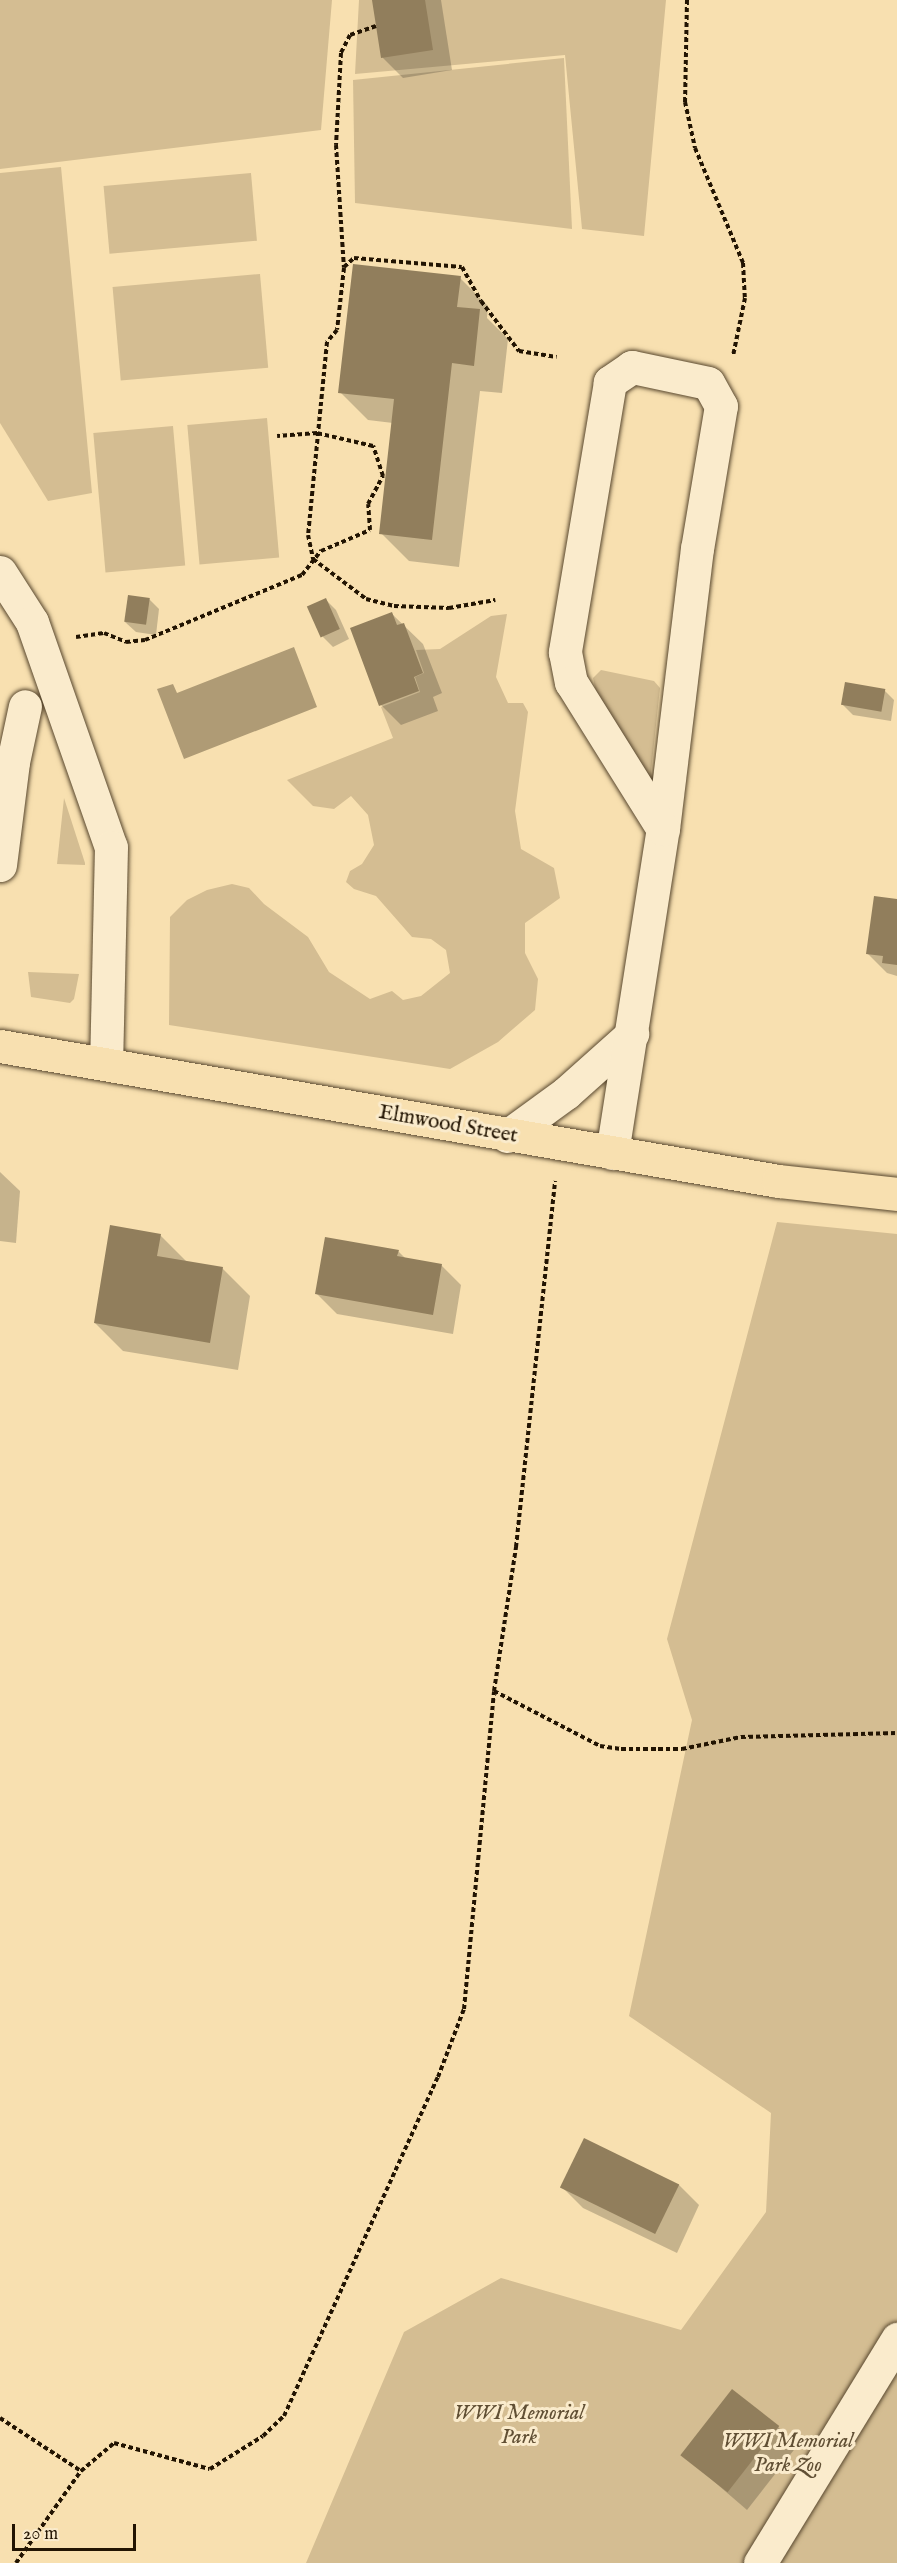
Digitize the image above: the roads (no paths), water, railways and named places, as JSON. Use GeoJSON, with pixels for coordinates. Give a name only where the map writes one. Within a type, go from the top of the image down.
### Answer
{"type":"FeatureCollection","features":[{"type":"Feature","properties":{"kind":"main road","name":"Elmwood Street"},"geometry":{"type":"LineString","coordinates":[[0,1046],[507,1136],[778,1181],[897,1194]]}},
{"type":"Feature","properties":{"kind":"lane"},"geometry":{"type":"LineString","coordinates":[[612,1153],[663,829],[697,549],[721,406],[708,382],[632,367],[610,382],[565,652],[571,682],[663,829]]}},
{"type":"Feature","properties":{"kind":"lane"},"geometry":{"type":"LineString","coordinates":[[0,572],[32,622],[111,847],[106,1064]]}},
{"type":"Feature","properties":{"kind":"lane"},"geometry":{"type":"LineString","coordinates":[[0,865],[13,762],[13,711],[55,692]]}},
{"type":"Feature","properties":{"kind":"lane"},"geometry":{"type":"LineString","coordinates":[[507,1136],[566,1093],[632,1034]]}},
{"type":"Feature","properties":{"kind":"lane"},"geometry":{"type":"LineString","coordinates":[[761,2563],[897,2339]]}},
{"type":"Feature","properties":{"kind":"park label","name":"WWI Memorial Park"},"geometry":{"type":"Point","coordinates":[519,2426]}},
{"type":"Feature","properties":{"kind":"park label","name":"WWI Memorial Park Zoo"},"geometry":{"type":"Point","coordinates":[788,2454]}}]}
